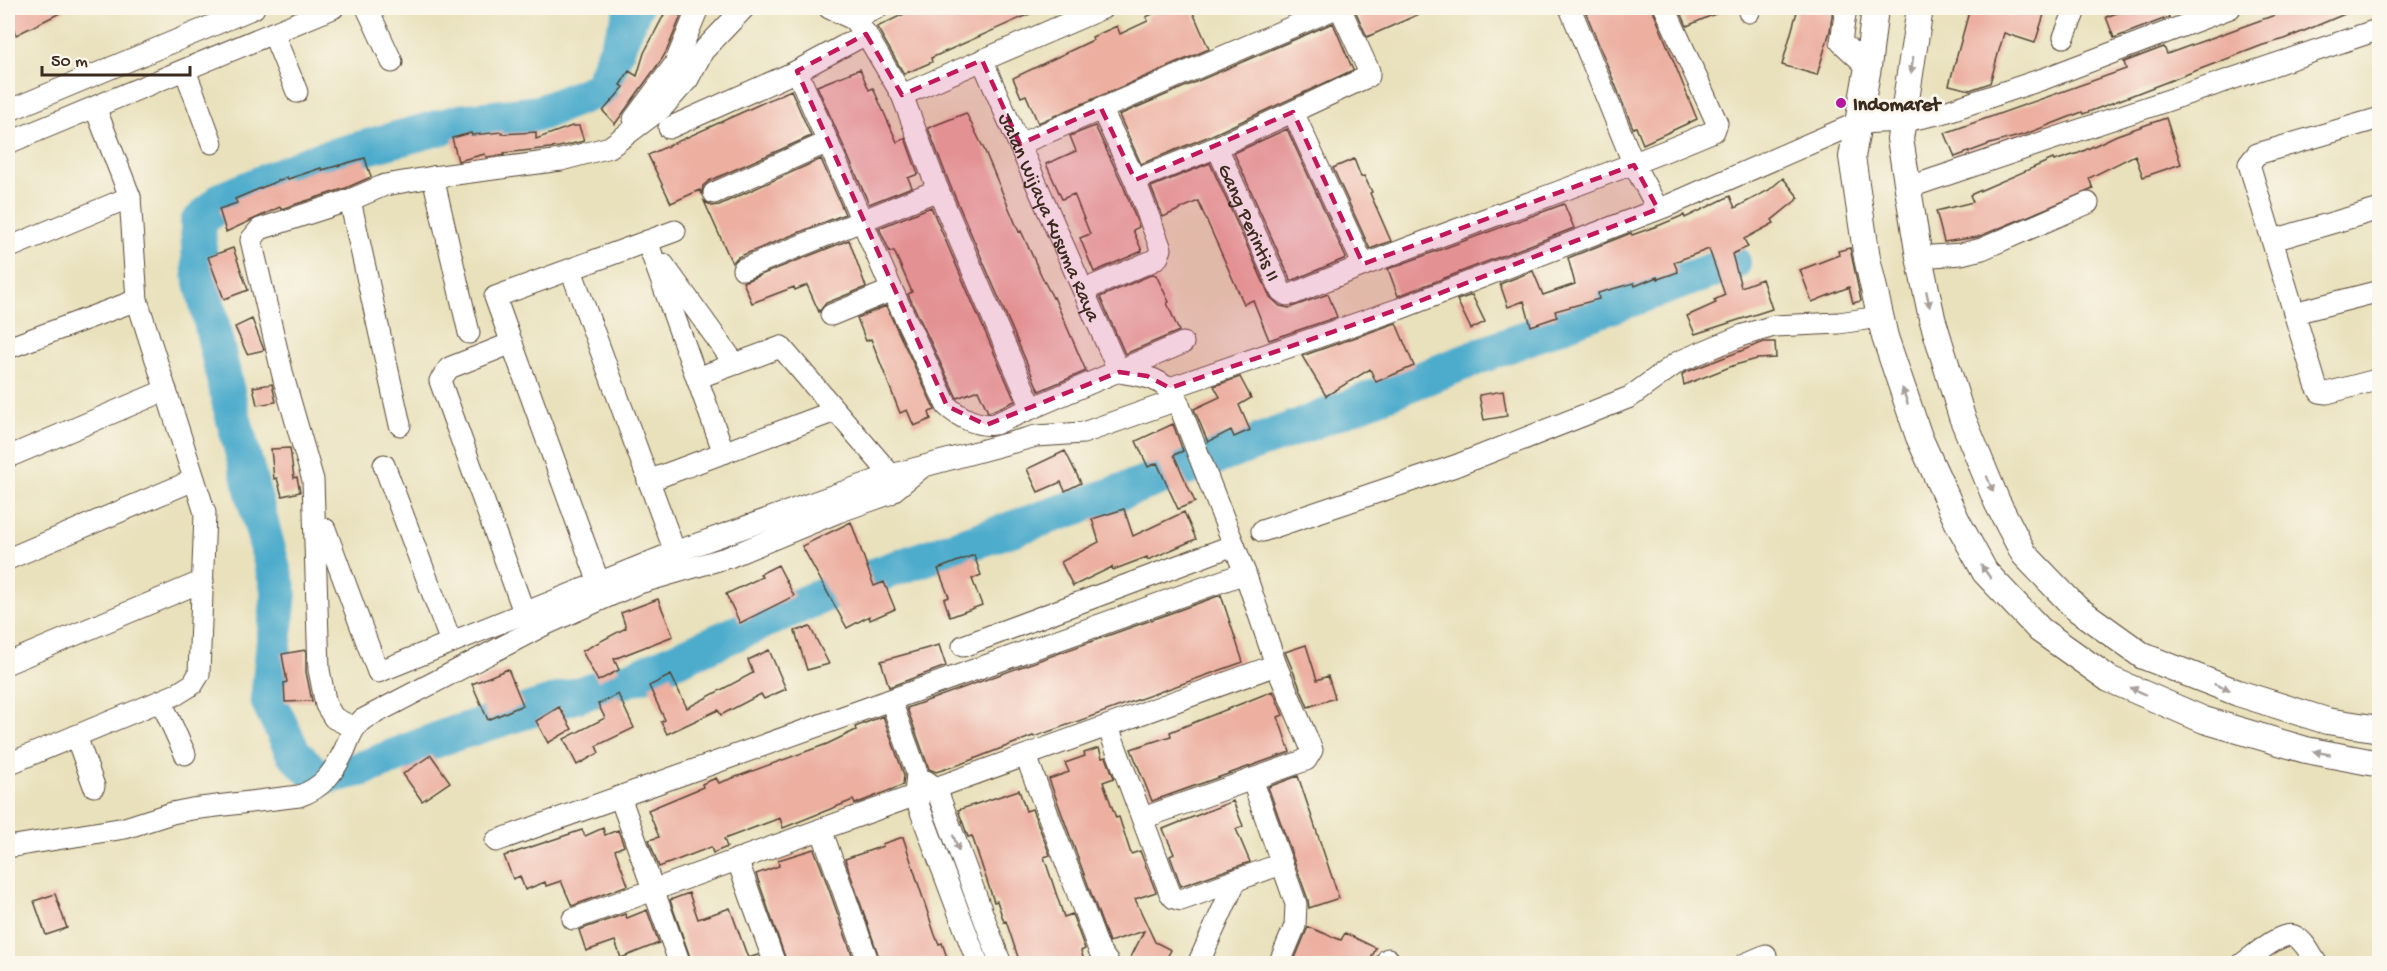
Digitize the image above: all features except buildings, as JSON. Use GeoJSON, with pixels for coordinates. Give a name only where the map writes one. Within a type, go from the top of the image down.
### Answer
{"type":"FeatureCollection","features":[{"type":"Feature","properties":{"kind":"street"},"geometry":{"type":"LineString","coordinates":[[8,111],[254,8]]}},
{"type":"Feature","properties":{"kind":"street"},"geometry":{"type":"LineString","coordinates":[[8,143],[333,8]]}},
{"type":"Feature","properties":{"kind":"street"},"geometry":{"type":"LineString","coordinates":[[367,8],[392,62]]}},
{"type":"Feature","properties":{"kind":"street"},"geometry":{"type":"LineString","coordinates":[[610,147],[652,97],[675,64],[698,8]]}},
{"type":"Feature","properties":{"kind":"street"},"geometry":{"type":"LineString","coordinates":[[354,728],[334,718],[326,705],[319,670],[313,480],[281,369],[251,240],[254,234],[260,229],[350,200],[385,185],[561,160],[610,147],[663,107],[688,79],[703,51],[744,8]]}},
{"type":"Feature","properties":{"kind":"street"},"geometry":{"type":"LineString","coordinates":[[827,8],[860,27],[902,95],[938,190],[1032,408]]}},
{"type":"Feature","properties":{"kind":"street"},"geometry":{"type":"LineString","coordinates":[[669,128],[797,71],[860,27],[877,8]]}},
{"type":"Feature","properties":{"kind":"street"},"geometry":{"type":"LineString","coordinates":[[902,95],[1104,8]]}},
{"type":"Feature","properties":{"kind":"street"},"geometry":{"type":"LineString","coordinates":[[1020,144],[1338,8],[1369,71],[1369,76],[1217,147],[1135,180]]}},
{"type":"Feature","properties":{"kind":"street"},"geometry":{"type":"LineString","coordinates":[[1570,8],[1634,165],[1658,209]]}},
{"type":"Feature","properties":{"kind":"street"},"geometry":{"type":"LineString","coordinates":[[1293,112],[1363,264],[1634,165],[1714,131],[1717,123],[1665,8]]}},
{"type":"Feature","properties":{"kind":"street"},"geometry":{"type":"LineString","coordinates":[[1846,8],[1841,42],[1868,67]]}},
{"type":"Feature","properties":{"kind":"street"},"geometry":{"type":"LineString","coordinates":[[1875,8],[1868,67],[1852,158],[1867,258],[1879,317],[1919,437],[1957,521],[1985,572],[2040,630],[2109,679],[2204,720],[2306,750],[2379,764]]}},
{"type":"Feature","properties":{"kind":"street"},"geometry":{"type":"LineString","coordinates":[[1920,8],[1905,121],[1900,139],[1919,257],[1932,318],[1962,417],[1997,502],[2024,554],[2076,608],[2143,656],[2238,693],[2327,721],[2379,729]]}},
{"type":"Feature","properties":{"kind":"street"},"geometry":{"type":"LineString","coordinates":[[2064,37],[2076,8]]}},
{"type":"Feature","properties":{"kind":"street"},"geometry":{"type":"LineString","coordinates":[[326,529],[378,672],[675,552],[891,475],[1036,436],[1083,434],[1174,394],[1658,209],[1857,123],[1905,121],[1942,113],[2046,78],[2230,8]]}},
{"type":"Feature","properties":{"kind":"street"},"geometry":{"type":"LineString","coordinates":[[1907,188],[2379,29]]}},
{"type":"Feature","properties":{"kind":"street"},"geometry":{"type":"LineString","coordinates":[[273,33],[297,92]]}},
{"type":"Feature","properties":{"kind":"street","name":"Jalan Wijaya Kusuma Raya"},"geometry":{"type":"LineString","coordinates":[[982,60],[1119,372]]}},
{"type":"Feature","properties":{"kind":"street"},"geometry":{"type":"LineString","coordinates":[[184,70],[212,142]]}},
{"type":"Feature","properties":{"kind":"street"},"geometry":{"type":"LineString","coordinates":[[797,71],[892,290],[947,406],[955,413],[986,425],[995,424],[1183,343]]}},
{"type":"Feature","properties":{"kind":"street"},"geometry":{"type":"LineString","coordinates":[[8,764],[161,701],[193,684],[199,674],[205,513],[137,300],[130,197],[95,107]]}},
{"type":"Feature","properties":{"kind":"street"},"geometry":{"type":"LineString","coordinates":[[1084,290],[1158,257],[1161,249],[1135,180],[1101,108]]}},
{"type":"Feature","properties":{"kind":"street"},"geometry":{"type":"LineString","coordinates":[[2379,118],[2257,154],[2249,164],[2320,392],[2327,393],[2379,379]]}},
{"type":"Feature","properties":{"kind":"street"},"geometry":{"type":"LineString","coordinates":[[714,193],[828,142]]}},
{"type":"Feature","properties":{"kind":"street","name":"Gang Perintis II"},"geometry":{"type":"LineString","coordinates":[[1217,147],[1281,291],[1287,295],[1293,294],[1363,264]]}},
{"type":"Feature","properties":{"kind":"street"},"geometry":{"type":"LineString","coordinates":[[433,177],[469,333]]}},
{"type":"Feature","properties":{"kind":"street"},"geometry":{"type":"LineString","coordinates":[[743,269],[938,190]]}},
{"type":"Feature","properties":{"kind":"street"},"geometry":{"type":"LineString","coordinates":[[8,248],[130,197]]}},
{"type":"Feature","properties":{"kind":"street"},"geometry":{"type":"LineString","coordinates":[[350,200],[400,425]]}},
{"type":"Feature","properties":{"kind":"street"},"geometry":{"type":"LineString","coordinates":[[1919,257],[1962,254],[1982,249],[2088,202]]}},
{"type":"Feature","properties":{"kind":"street"},"geometry":{"type":"LineString","coordinates":[[2273,240],[2379,209]]}},
{"type":"Feature","properties":{"kind":"street"},"geometry":{"type":"LineString","coordinates":[[599,582],[495,297],[675,231]]}},
{"type":"Feature","properties":{"kind":"street"},"geometry":{"type":"LineString","coordinates":[[647,241],[735,364]]}},
{"type":"Feature","properties":{"kind":"street"},"geometry":{"type":"LineString","coordinates":[[647,241],[724,453]]}},
{"type":"Feature","properties":{"kind":"street"},"geometry":{"type":"LineString","coordinates":[[571,270],[675,552]]}},
{"type":"Feature","properties":{"kind":"street"},"geometry":{"type":"LineString","coordinates":[[831,315],[892,290]]}},
{"type":"Feature","properties":{"kind":"street"},"geometry":{"type":"LineString","coordinates":[[2294,313],[2379,291]]}},
{"type":"Feature","properties":{"kind":"street"},"geometry":{"type":"LineString","coordinates":[[8,346],[137,300]]}},
{"type":"Feature","properties":{"kind":"street"},"geometry":{"type":"LineString","coordinates":[[1262,531],[1455,466],[1630,397],[1678,362],[1743,335],[1774,326],[1839,323],[1879,317]]}},
{"type":"Feature","properties":{"kind":"street"},"geometry":{"type":"LineString","coordinates":[[512,343],[448,368],[440,381],[524,612]]}},
{"type":"Feature","properties":{"kind":"street"},"geometry":{"type":"LineString","coordinates":[[697,378],[781,347],[891,475]]}},
{"type":"Feature","properties":{"kind":"street"},"geometry":{"type":"LineString","coordinates":[[1119,372],[1147,376],[1174,394],[1245,573],[1276,665],[1312,750],[1306,760],[1143,818]]}},
{"type":"Feature","properties":{"kind":"street"},"geometry":{"type":"LineString","coordinates":[[8,457],[166,390]]}},
{"type":"Feature","properties":{"kind":"street"},"geometry":{"type":"LineString","coordinates":[[648,481],[835,411]]}},
{"type":"Feature","properties":{"kind":"street"},"geometry":{"type":"LineString","coordinates":[[384,465],[451,642]]}},
{"type":"Feature","properties":{"kind":"street"},"geometry":{"type":"LineString","coordinates":[[8,847],[125,828],[192,809],[298,796],[314,790],[327,781],[354,728],[362,720],[542,626],[636,584],[729,558],[838,512],[889,494],[921,468]]}},
{"type":"Feature","properties":{"kind":"street"},"geometry":{"type":"LineString","coordinates":[[8,559],[194,480]]}},
{"type":"Feature","properties":{"kind":"street"},"geometry":{"type":"LineString","coordinates":[[963,646],[1234,545]]}},
{"type":"Feature","properties":{"kind":"street"},"geometry":{"type":"LineString","coordinates":[[496,841],[1245,573]]}},
{"type":"Feature","properties":{"kind":"street"},"geometry":{"type":"LineString","coordinates":[[8,663],[203,581]]}},
{"type":"Feature","properties":{"kind":"street"},"geometry":{"type":"LineString","coordinates":[[573,919],[1276,665]]}},
{"type":"Feature","properties":{"kind":"street"},"geometry":{"type":"LineString","coordinates":[[161,701],[184,754]]}},
{"type":"Feature","properties":{"kind":"street"},"geometry":{"type":"LineString","coordinates":[[891,701],[917,772],[915,796],[978,963]]}},
{"type":"Feature","properties":{"kind":"street"},"geometry":{"type":"LineString","coordinates":[[1108,727],[1170,893],[1174,898],[1181,900],[1281,864]]}},
{"type":"Feature","properties":{"kind":"street"},"geometry":{"type":"LineString","coordinates":[[76,736],[94,786]]}},
{"type":"Feature","properties":{"kind":"street"},"geometry":{"type":"LineString","coordinates":[[1026,756],[1099,950],[1109,963]]}},
{"type":"Feature","properties":{"kind":"street"},"geometry":{"type":"LineString","coordinates":[[917,772],[936,788],[1001,963]]}},
{"type":"Feature","properties":{"kind":"street"},"geometry":{"type":"LineString","coordinates":[[1251,779],[1296,904],[1297,917],[1279,963]]}},
{"type":"Feature","properties":{"kind":"street"},"geometry":{"type":"LineString","coordinates":[[620,797],[680,963]]}},
{"type":"Feature","properties":{"kind":"street"},"geometry":{"type":"LineString","coordinates":[[821,829],[869,963]]}},
{"type":"Feature","properties":{"kind":"street"},"geometry":{"type":"LineString","coordinates":[[737,859],[775,963]]}},
{"type":"Feature","properties":{"kind":"street"},"geometry":{"type":"LineString","coordinates":[[1198,963],[1236,880]]}},
{"type":"Feature","properties":{"kind":"street"},"geometry":{"type":"LineString","coordinates":[[2242,963],[2283,935],[2293,934],[2299,938],[2317,963]]}},
{"type":"Feature","properties":{"kind":"street"},"geometry":{"type":"LineString","coordinates":[[1745,963],[1766,955]]}},
{"type":"Feature","properties":{"kind":"highlighted area"},"geometry":{"type":"Polygon","coordinates":[[[866,34],[902,95],[982,60],[1020,144],[1101,108],[1135,180],[1293,112],[1363,264],[1634,165],[1658,209],[1399,309],[1170,388],[1147,376],[1119,372],[986,425],[947,406],[797,71],[866,34]]]}},
{"type":"Feature","properties":{"kind":"waterway"},"geometry":{"type":"LineString","coordinates":[[634,8],[600,89],[540,113],[460,122],[312,162],[223,199],[198,223],[200,273],[230,405],[279,592],[268,700],[293,752],[318,778],[361,769],[447,736],[641,675],[821,596],[890,570],[1115,494],[1309,423],[1583,316],[1733,263]]}},
{"type":"Feature","properties":{"kind":"place","name":"Indomaret"},"geometry":{"type":"Point","coordinates":[1841,103]}}]}
